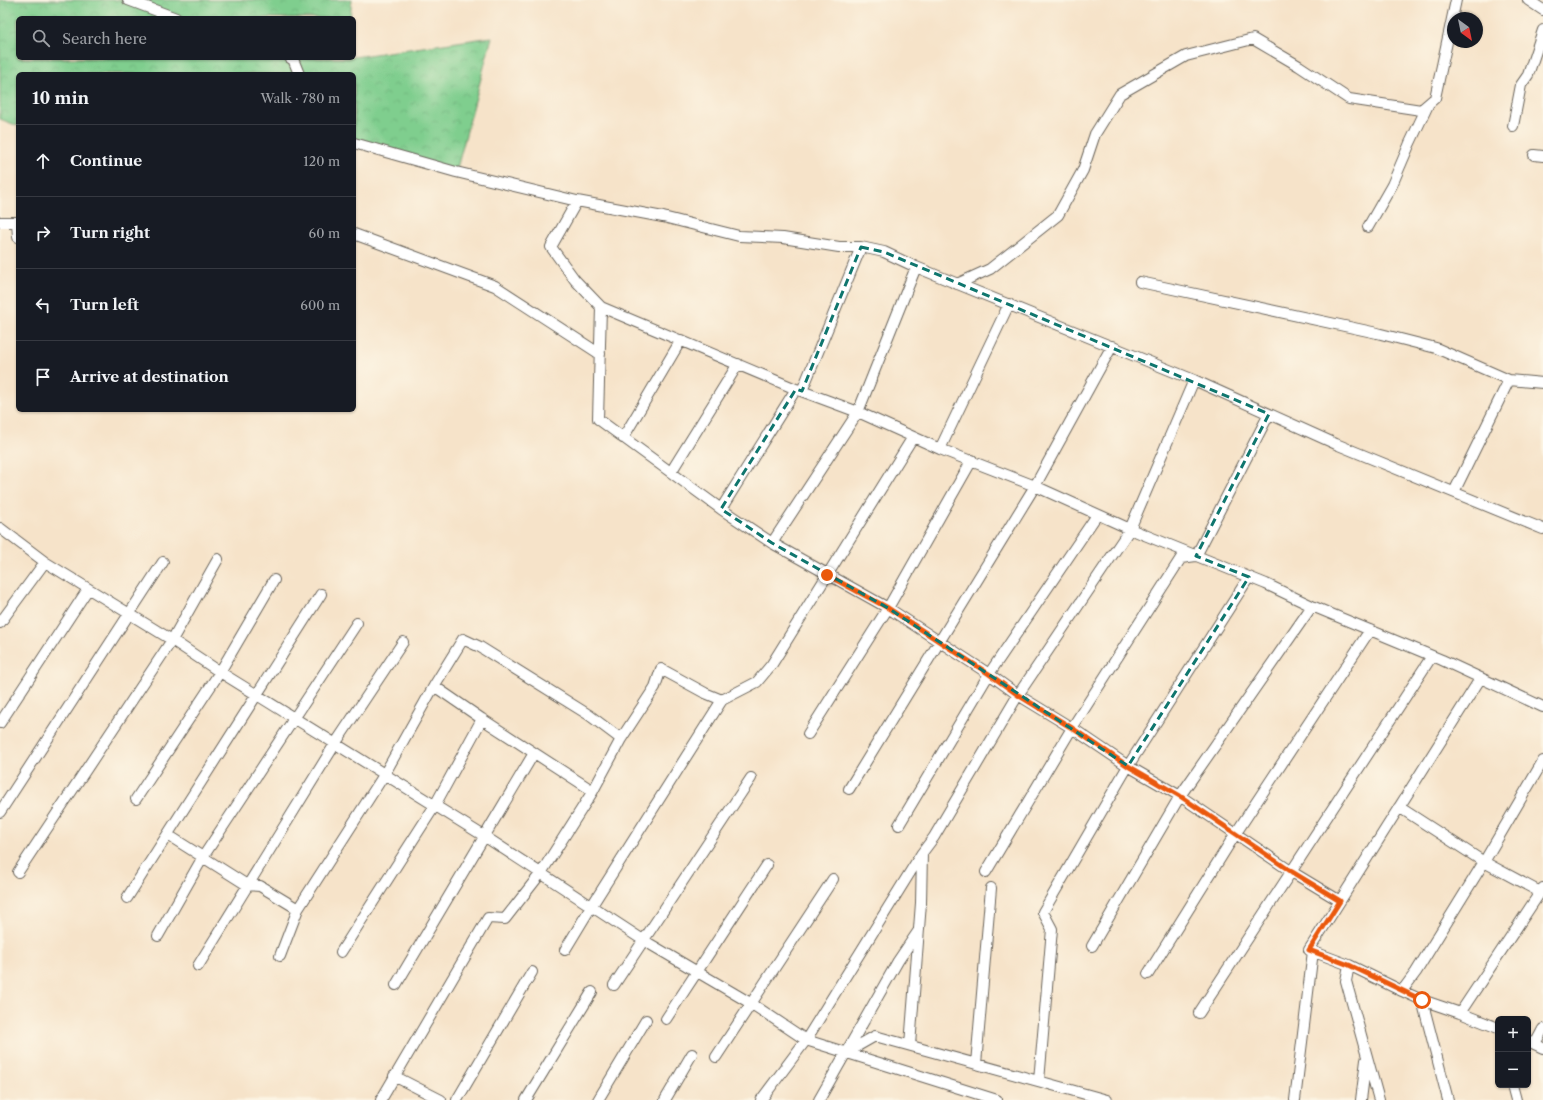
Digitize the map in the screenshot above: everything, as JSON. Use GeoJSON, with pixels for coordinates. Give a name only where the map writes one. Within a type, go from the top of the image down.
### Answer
{"type":"FeatureCollection","features":[{"type":"Feature","properties":{"kind":"street"},"geometry":{"type":"LineString","coordinates":[[128,0],[171,16]]}},
{"type":"Feature","properties":{"kind":"street"},"geometry":{"type":"LineString","coordinates":[[957,284],[990,269],[1058,215],[1083,170],[1095,134],[1120,94],[1186,56],[1253,39],[1299,66],[1349,99],[1421,110],[1435,98],[1456,0]]}},
{"type":"Feature","properties":{"kind":"street"},"geometry":{"type":"LineString","coordinates":[[1528,0],[1543,10]]}},
{"type":"Feature","properties":{"kind":"street"},"geometry":{"type":"LineString","coordinates":[[1513,126],[1521,85],[1528,75],[1543,30]]}},
{"type":"Feature","properties":{"kind":"street"},"geometry":{"type":"LineString","coordinates":[[293,60],[299,72]]}},
{"type":"Feature","properties":{"kind":"street"},"geometry":{"type":"LineString","coordinates":[[1532,63],[1543,65]]}},
{"type":"Feature","properties":{"kind":"street"},"geometry":{"type":"LineString","coordinates":[[1368,227],[1392,185],[1429,103]]}},
{"type":"Feature","properties":{"kind":"street"},"geometry":{"type":"LineString","coordinates":[[356,144],[456,172],[577,200],[664,217],[739,236],[783,238],[839,247],[861,247],[884,252],[916,268],[1009,304],[1194,380],[1336,444],[1543,529]]}},
{"type":"Feature","properties":{"kind":"street"},"geometry":{"type":"LineString","coordinates":[[577,200],[551,247],[576,280],[601,306],[799,390],[858,412],[940,449],[972,460],[1035,486],[1098,516],[1250,577],[1312,606],[1432,656],[1543,707]]}},
{"type":"Feature","properties":{"kind":"street"},"geometry":{"type":"LineString","coordinates":[[0,222],[16,222]]}},
{"type":"Feature","properties":{"kind":"street"},"geometry":{"type":"LineString","coordinates":[[356,235],[495,286],[600,354]]}},
{"type":"Feature","properties":{"kind":"street"},"geometry":{"type":"LineString","coordinates":[[721,509],[799,390],[861,247]]}},
{"type":"Feature","properties":{"kind":"street"},"geometry":{"type":"LineString","coordinates":[[772,544],[858,412],[916,268]]}},
{"type":"Feature","properties":{"kind":"street"},"geometry":{"type":"LineString","coordinates":[[1140,282],[1377,333],[1436,348],[1509,380],[1543,383]]}},
{"type":"Feature","properties":{"kind":"street"},"geometry":{"type":"LineString","coordinates":[[940,449],[1009,304]]}},
{"type":"Feature","properties":{"kind":"street"},"geometry":{"type":"LineString","coordinates":[[601,306],[598,419],[721,509],[772,544],[888,608],[989,674],[1018,695],[1072,728],[1128,766],[1180,796],[1292,872],[1340,901]]}},
{"type":"Feature","properties":{"kind":"street"},"geometry":{"type":"LineString","coordinates":[[623,438],[681,340]]}},
{"type":"Feature","properties":{"kind":"street"},"geometry":{"type":"LineString","coordinates":[[849,789],[1035,486],[1112,346]]}},
{"type":"Feature","properties":{"kind":"street"},"geometry":{"type":"LineString","coordinates":[[671,472],[738,364]]}},
{"type":"Feature","properties":{"kind":"street"},"geometry":{"type":"LineString","coordinates":[[761,1100],[806,1040],[922,853],[934,837],[1018,695],[1130,529],[1194,380]]}},
{"type":"Feature","properties":{"kind":"street"},"geometry":{"type":"LineString","coordinates":[[1454,492],[1509,380]]}},
{"type":"Feature","properties":{"kind":"street"},"geometry":{"type":"LineString","coordinates":[[1196,556],[1269,414]]}},
{"type":"Feature","properties":{"kind":"street"},"geometry":{"type":"LineString","coordinates":[[565,950],[722,700],[757,682],[772,664],[913,437]]}},
{"type":"Feature","properties":{"kind":"street"},"geometry":{"type":"LineString","coordinates":[[808,734],[888,608],[972,460]]}},
{"type":"Feature","properties":{"kind":"street"},"geometry":{"type":"LineString","coordinates":[[899,825],[989,674],[1098,516]]}},
{"type":"Feature","properties":{"kind":"street"},"geometry":{"type":"LineString","coordinates":[[0,528],[45,562],[172,640],[434,807],[484,836],[643,940],[752,1004],[806,1040],[997,1100]]}},
{"type":"Feature","properties":{"kind":"street"},"geometry":{"type":"LineString","coordinates":[[986,872],[1072,728],[1181,558],[1196,556]]}},
{"type":"Feature","properties":{"kind":"street"},"geometry":{"type":"LineString","coordinates":[[18,872],[172,640],[218,559]]}},
{"type":"Feature","properties":{"kind":"street"},"geometry":{"type":"LineString","coordinates":[[0,624],[45,562]]}},
{"type":"Feature","properties":{"kind":"street"},"geometry":{"type":"LineString","coordinates":[[0,812],[163,562]]}},
{"type":"Feature","properties":{"kind":"street"},"geometry":{"type":"LineString","coordinates":[[1039,1081],[1052,929],[1042,912],[1128,766],[1250,577]]}},
{"type":"Feature","properties":{"kind":"street"},"geometry":{"type":"LineString","coordinates":[[136,799],[220,672],[274,580]]}},
{"type":"Feature","properties":{"kind":"street"},"geometry":{"type":"LineString","coordinates":[[0,723],[88,589]]}},
{"type":"Feature","properties":{"kind":"street"},"geometry":{"type":"LineString","coordinates":[[127,898],[321,594]]}},
{"type":"Feature","properties":{"kind":"street"},"geometry":{"type":"LineString","coordinates":[[1092,946],[1180,796],[1312,606]]}},
{"type":"Feature","properties":{"kind":"street"},"geometry":{"type":"LineString","coordinates":[[158,936],[203,857],[357,623]]}},
{"type":"Feature","properties":{"kind":"street"},"geometry":{"type":"LineString","coordinates":[[1148,974],[1236,833],[1370,630]]}},
{"type":"Feature","properties":{"kind":"street"},"geometry":{"type":"LineString","coordinates":[[280,956],[298,909],[384,775],[434,686],[463,639],[480,647],[589,715],[621,739]]}},
{"type":"Feature","properties":{"kind":"street"},"geometry":{"type":"LineString","coordinates":[[198,966],[335,744],[403,642]]}},
{"type":"Feature","properties":{"kind":"street"},"geometry":{"type":"LineString","coordinates":[[1199,1013],[1432,656]]}},
{"type":"Feature","properties":{"kind":"street"},"geometry":{"type":"LineString","coordinates":[[381,1100],[488,918],[505,919],[540,873],[593,791],[621,739],[655,688],[661,669],[705,693],[722,700]]}},
{"type":"Feature","properties":{"kind":"street"},"geometry":{"type":"LineString","coordinates":[[1480,679],[1309,950],[1349,965],[1422,1000],[1460,1013],[1495,1030]]}},
{"type":"Feature","properties":{"kind":"street"},"geometry":{"type":"LineString","coordinates":[[434,686],[593,791]]}},
{"type":"Feature","properties":{"kind":"street"},"geometry":{"type":"LineString","coordinates":[[341,952],[434,807],[482,719]]}},
{"type":"Feature","properties":{"kind":"street"},"geometry":{"type":"LineString","coordinates":[[396,984],[534,753]]}},
{"type":"Feature","properties":{"kind":"street"},"geometry":{"type":"LineString","coordinates":[[1402,991],[1416,972],[1484,862],[1543,762]]}},
{"type":"Feature","properties":{"kind":"street"},"geometry":{"type":"LineString","coordinates":[[614,985],[751,778]]}},
{"type":"Feature","properties":{"kind":"street"},"geometry":{"type":"LineString","coordinates":[[1398,807],[1484,862],[1542,890],[1460,1013]]}},
{"type":"Feature","properties":{"kind":"street"},"geometry":{"type":"LineString","coordinates":[[168,834],[247,885],[260,886],[298,909]]}},
{"type":"Feature","properties":{"kind":"street"},"geometry":{"type":"LineString","coordinates":[[910,1045],[919,930],[922,853]]}},
{"type":"Feature","properties":{"kind":"street"},"geometry":{"type":"LineString","coordinates":[[666,1018],[767,865]]}},
{"type":"Feature","properties":{"kind":"street"},"geometry":{"type":"LineString","coordinates":[[716,1057],[833,879]]}},
{"type":"Feature","properties":{"kind":"street"},"geometry":{"type":"LineString","coordinates":[[976,1064],[991,888]]}},
{"type":"Feature","properties":{"kind":"street"},"geometry":{"type":"LineString","coordinates":[[819,1100],[898,962],[919,930]]}},
{"type":"Feature","properties":{"kind":"street"},"geometry":{"type":"LineString","coordinates":[[1295,1100],[1313,951]]}},
{"type":"Feature","properties":{"kind":"street"},"geometry":{"type":"LineString","coordinates":[[1349,965],[1346,981],[1378,1100]]}},
{"type":"Feature","properties":{"kind":"street"},"geometry":{"type":"LineString","coordinates":[[456,1100],[532,972]]}},
{"type":"Feature","properties":{"kind":"street"},"geometry":{"type":"LineString","coordinates":[[526,1100],[592,992]]}},
{"type":"Feature","properties":{"kind":"street"},"geometry":{"type":"LineString","coordinates":[[1422,1000],[1448,1100]]}},
{"type":"Feature","properties":{"kind":"street"},"geometry":{"type":"LineString","coordinates":[[598,1100],[646,1020]]}},
{"type":"Feature","properties":{"kind":"street"},"geometry":{"type":"LineString","coordinates":[[1535,1044],[1543,1029]]}},
{"type":"Feature","properties":{"kind":"street"},"geometry":{"type":"LineString","coordinates":[[847,1052],[875,1036],[1107,1100]]}},
{"type":"Feature","properties":{"kind":"street"},"geometry":{"type":"LineString","coordinates":[[665,1100],[692,1054]]}},
{"type":"Feature","properties":{"kind":"street"},"geometry":{"type":"LineString","coordinates":[[1360,1100],[1367,1056]]}},
{"type":"Feature","properties":{"kind":"street"},"geometry":{"type":"LineString","coordinates":[[394,1076],[441,1100]]}},
{"type":"Feature","properties":{"kind":"street"},"geometry":{"type":"LineString","coordinates":[[1513,1088],[1516,1100]]}},
{"type":"Feature","properties":{"kind":"highlighted area"},"geometry":{"type":"Polygon","coordinates":[[[861,247],[884,252],[1269,414],[1196,556],[1249,577],[1128,766],[888,608],[772,543],[721,509],[796,389],[802,391],[861,247]]]}},
{"type":"Feature","properties":{"kind":"green space"},"geometry":{"type":"Polygon","coordinates":[[[0,0],[352,0],[350,16],[16,16],[16,60],[356,60],[356,57],[492,37],[456,172],[356,140],[356,72],[16,72],[16,125],[0,119],[0,0]]]}},
{"type":"Feature","properties":{"kind":"route"},"geometry":{"type":"LineString","coordinates":[[827,575],[888,608],[989,674],[1018,695],[1072,728],[1128,766],[1180,796],[1292,872],[1340,901],[1309,950],[1349,965],[1422,1000]]}}]}
